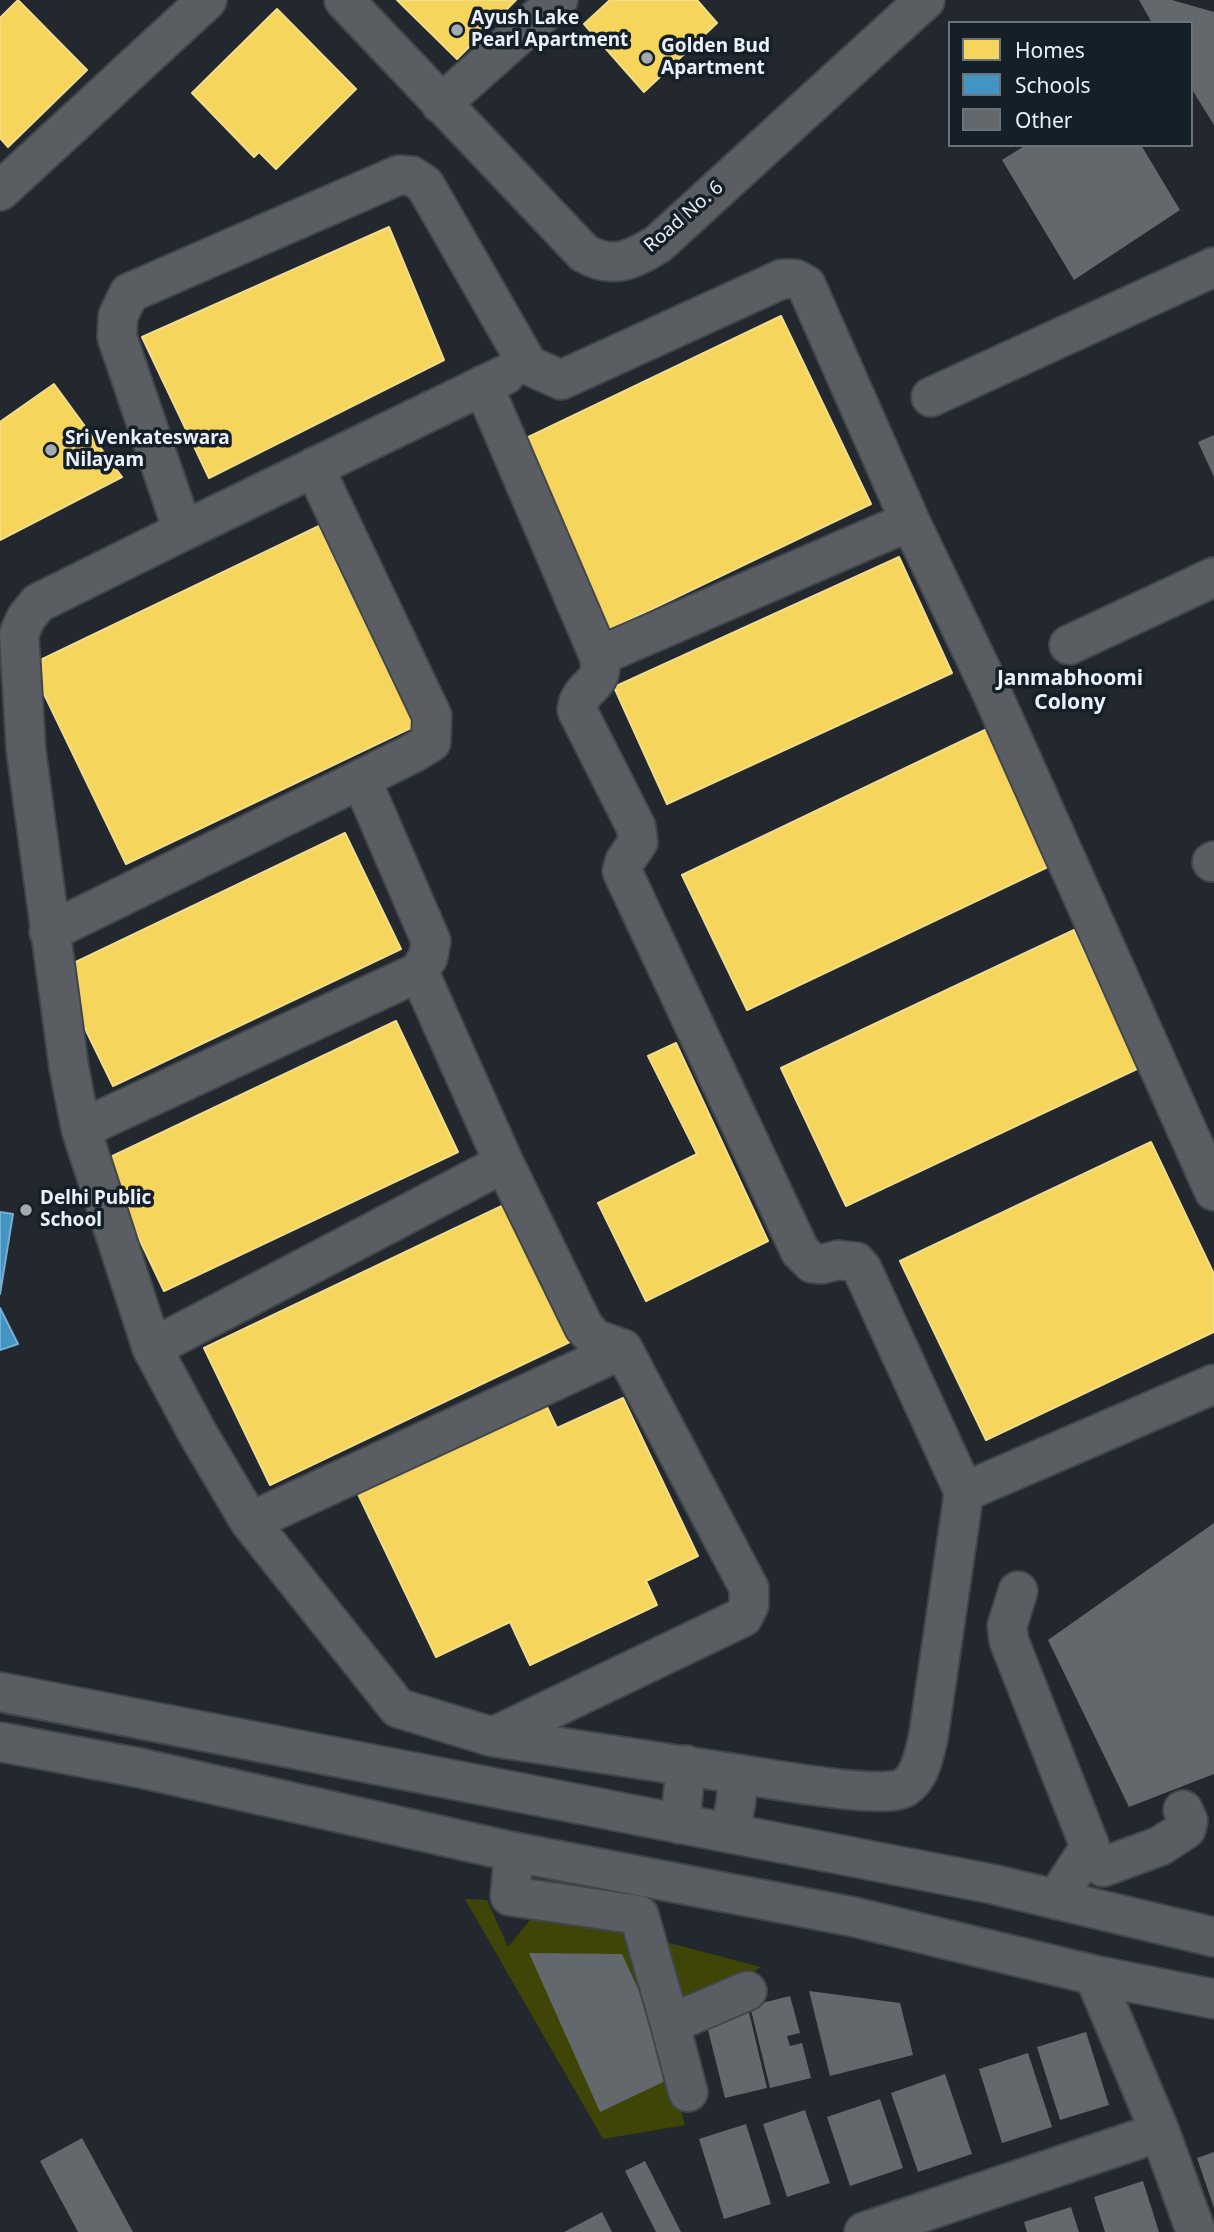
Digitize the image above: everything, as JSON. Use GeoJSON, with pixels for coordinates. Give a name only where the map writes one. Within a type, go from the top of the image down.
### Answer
{"type":"FeatureCollection","features":[{"type":"Feature","properties":{"kind":"street"},"geometry":{"type":"LineString","coordinates":[[0,191],[207,0]]}},
{"type":"Feature","properties":{"kind":"street","name":"Road No. 6"},"geometry":{"type":"LineString","coordinates":[[344,0],[584,253],[598,261],[619,263],[658,244],[925,0]]}},
{"type":"Feature","properties":{"kind":"street"},"geometry":{"type":"LineString","coordinates":[[441,104],[558,0]]}},
{"type":"Feature","properties":{"kind":"street"},"geometry":{"type":"LineString","coordinates":[[183,531],[117,337],[118,316],[129,293],[399,175],[412,176],[425,185],[528,365],[561,380],[782,279],[795,279],[806,285],[910,521],[988,681],[1214,1191]]}},
{"type":"Feature","properties":{"kind":"street"},"geometry":{"type":"LineString","coordinates":[[931,397],[1214,267]]}},
{"type":"Feature","properties":{"kind":"street"},"geometry":{"type":"LineString","coordinates":[[483,385],[599,656],[602,669],[598,678],[581,696],[577,710],[636,827],[638,842],[625,861],[622,871],[800,1251],[812,1263],[847,1260],[856,1262],[862,1269],[964,1492],[928,1739],[917,1776],[903,1790],[877,1793],[493,1737],[398,1708],[250,1522],[198,1434],[152,1348],[81,1129],[49,932],[26,750],[19,634],[26,618],[37,603],[483,385],[528,365]]}},
{"type":"Feature","properties":{"kind":"street"},"geometry":{"type":"LineString","coordinates":[[49,932],[414,753],[431,742],[432,716],[314,467]]}},
{"type":"Feature","properties":{"kind":"street"},"geometry":{"type":"LineString","coordinates":[[599,656],[910,521]]}},
{"type":"Feature","properties":{"kind":"street"},"geometry":{"type":"LineString","coordinates":[[1069,645],[1214,577]]}},
{"type":"Feature","properties":{"kind":"street"},"geometry":{"type":"LineString","coordinates":[[81,1129],[419,972],[428,957],[431,941],[361,779]]}},
{"type":"Feature","properties":{"kind":"street"},"geometry":{"type":"LineString","coordinates":[[419,972],[504,1163],[584,1327],[595,1339],[623,1349],[748,1588],[749,1605],[743,1617],[493,1737]]}},
{"type":"Feature","properties":{"kind":"street"},"geometry":{"type":"LineString","coordinates":[[152,1348],[504,1163]]}},
{"type":"Feature","properties":{"kind":"street"},"geometry":{"type":"LineString","coordinates":[[250,1522],[623,1349]]}},
{"type":"Feature","properties":{"kind":"street"},"geometry":{"type":"LineString","coordinates":[[964,1492],[1214,1384]]}},
{"type":"Feature","properties":{"kind":"street"},"geometry":{"type":"LineString","coordinates":[[1018,1591],[1007,1626],[1009,1642],[1110,1883],[1102,1910]]}},
{"type":"Feature","properties":{"kind":"street"},"geometry":{"type":"LineString","coordinates":[[0,1692],[992,1884],[1214,1937]]}},
{"type":"Feature","properties":{"kind":"street"},"geometry":{"type":"LineString","coordinates":[[0,1742],[139,1768],[514,1852],[854,1917],[1094,1975],[1214,1999]]}},
{"type":"Feature","properties":{"kind":"street"},"geometry":{"type":"LineString","coordinates":[[680,1824],[686,1765]]}},
{"type":"Feature","properties":{"kind":"street"},"geometry":{"type":"LineString","coordinates":[[730,1833],[738,1774]]}},
{"type":"Feature","properties":{"kind":"street"},"geometry":{"type":"LineString","coordinates":[[1056,1899],[1097,1857],[1170,1842],[1186,1829],[1188,1821],[1183,1810]]}},
{"type":"Feature","properties":{"kind":"street"},"geometry":{"type":"LineString","coordinates":[[514,1852],[510,1896],[639,1915],[688,2092]]}},
{"type":"Feature","properties":{"kind":"street"},"geometry":{"type":"LineString","coordinates":[[1094,1975],[1160,2132],[1196,2232]]}},
{"type":"Feature","properties":{"kind":"street"},"geometry":{"type":"LineString","coordinates":[[670,2024],[747,1991]]}},
{"type":"Feature","properties":{"kind":"street"},"geometry":{"type":"LineString","coordinates":[[864,2232],[1160,2132]]}},
{"type":"Feature","properties":{"kind":"green space"},"geometry":{"type":"Polygon","coordinates":[[[465,1899],[487,1900],[508,1947],[539,1909],[761,1967],[660,2037],[685,2125],[603,2139],[465,1899]]]}},
{"type":"Feature","properties":{"kind":"building: Homes"},"geometry":{"type":"Polygon","coordinates":[[[18,0],[87,70],[8,147],[0,138],[0,18],[18,0]]]}},
{"type":"Feature","properties":{"kind":"building: Homes","name":"Ayush Lake Pearl Apartment"},"geometry":{"type":"Polygon","coordinates":[[[397,0],[516,0],[457,59],[397,0]]]}},
{"type":"Feature","properties":{"kind":"building: Homes","name":"Golden Bud Apartment"},"geometry":{"type":"Polygon","coordinates":[[[610,0],[697,0],[717,23],[644,92],[584,24],[610,0]]]}},
{"type":"Feature","properties":{"kind":"building: Homes"},"geometry":{"type":"Polygon","coordinates":[[[277,9],[356,89],[276,169],[259,152],[254,157],[192,93],[277,9]]]}},
{"type":"Feature","properties":{"kind":"building: Homes"},"geometry":{"type":"Polygon","coordinates":[[[389,227],[444,360],[209,478],[142,337],[389,227]]]}},
{"type":"Feature","properties":{"kind":"building: Homes"},"geometry":{"type":"Polygon","coordinates":[[[781,316],[871,504],[608,630],[518,442],[781,316]]]}},
{"type":"Feature","properties":{"kind":"building: Homes","name":"Sri Venkateswara Nilayam"},"geometry":{"type":"Polygon","coordinates":[[[54,384],[122,477],[0,540],[0,422],[54,384]]]}},
{"type":"Feature","properties":{"kind":"building: Homes"},"geometry":{"type":"Polygon","coordinates":[[[319,526],[415,726],[126,864],[30,665],[319,526]]]}},
{"type":"Feature","properties":{"kind":"building: Homes"},"geometry":{"type":"Polygon","coordinates":[[[899,557],[952,673],[667,804],[614,687],[899,557]]]}},
{"type":"Feature","properties":{"kind":"building: Homes"},"geometry":{"type":"Polygon","coordinates":[[[987,729],[1052,865],[747,1010],[682,875],[987,729]]]}},
{"type":"Feature","properties":{"kind":"building: Homes"},"geometry":{"type":"Polygon","coordinates":[[[345,833],[401,949],[113,1086],[57,971],[345,833]]]}},
{"type":"Feature","properties":{"kind":"building: Homes"},"geometry":{"type":"Polygon","coordinates":[[[1074,930],[1139,1068],[846,1206],[781,1068],[1074,930]]]}},
{"type":"Feature","properties":{"kind":"building: Homes"},"geometry":{"type":"Polygon","coordinates":[[[396,1021],[458,1152],[164,1291],[102,1161],[396,1021]]]}},
{"type":"Feature","properties":{"kind":"building: Homes"},"geometry":{"type":"Polygon","coordinates":[[[676,1043],[768,1241],[646,1301],[598,1203],[697,1154],[648,1056],[676,1043]]]}},
{"type":"Feature","properties":{"kind":"building: Homes"},"geometry":{"type":"Polygon","coordinates":[[[1151,1142],[1214,1274],[1214,1332],[986,1440],[900,1261],[1151,1142]]]}},
{"type":"Feature","properties":{"kind":"building: Homes"},"geometry":{"type":"Polygon","coordinates":[[[508,1203],[574,1340],[270,1485],[204,1348],[508,1203]]]}},
{"type":"Feature","properties":{"kind":"building: Homes"},"geometry":{"type":"Polygon","coordinates":[[[623,1398],[698,1556],[646,1581],[657,1605],[530,1665],[510,1622],[436,1657],[358,1494],[546,1405],[557,1428],[623,1398]]]}},
{"type":"Feature","properties":{"kind":"building: Schools"},"geometry":{"type":"Polygon","coordinates":[[[0,1212],[13,1214],[0,1294],[0,1212]]]}},
{"type":"Feature","properties":{"kind":"building: Schools"},"geometry":{"type":"Polygon","coordinates":[[[0,1308],[18,1344],[0,1350],[0,1308]]]}},
{"type":"Feature","properties":{"kind":"building: Other"},"geometry":{"type":"Polygon","coordinates":[[[1139,0],[1172,0],[1214,12],[1214,125],[1193,91],[1193,21],[1151,21],[1139,0]]]}},
{"type":"Feature","properties":{"kind":"building: Other"},"geometry":{"type":"Polygon","coordinates":[[[1023,147],[1142,147],[1180,210],[1074,280],[1002,160],[1023,147]]]}},
{"type":"Feature","properties":{"kind":"building: Other"},"geometry":{"type":"Polygon","coordinates":[[[1214,435],[1214,477],[1198,442],[1214,435]]]}},
{"type":"Feature","properties":{"kind":"building: Other"},"geometry":{"type":"Polygon","coordinates":[[[1214,1523],[1214,1774],[1129,1807],[1048,1640],[1214,1523]]]}},
{"type":"Feature","properties":{"kind":"building: Other"},"geometry":{"type":"Polygon","coordinates":[[[529,1953],[622,1954],[678,2075],[600,2112],[529,1953]]]}},
{"type":"Feature","properties":{"kind":"building: Other"},"geometry":{"type":"Polygon","coordinates":[[[809,1991],[900,2003],[913,2055],[830,2076],[809,1991]]]}},
{"type":"Feature","properties":{"kind":"building: Other"},"geometry":{"type":"Polygon","coordinates":[[[790,1996],[800,2033],[787,2036],[790,2046],[802,2043],[811,2078],[770,2088],[750,2006],[790,1996]]]}},
{"type":"Feature","properties":{"kind":"building: Other"},"geometry":{"type":"Polygon","coordinates":[[[748,2008],[767,2088],[725,2098],[705,2018],[748,2008]]]}},
{"type":"Feature","properties":{"kind":"building: Other"},"geometry":{"type":"Polygon","coordinates":[[[1086,2032],[1109,2105],[1060,2120],[1037,2047],[1086,2032]]]}},
{"type":"Feature","properties":{"kind":"building: Other"},"geometry":{"type":"Polygon","coordinates":[[[1028,2053],[1052,2127],[1002,2143],[979,2069],[1028,2053]]]}},
{"type":"Feature","properties":{"kind":"building: Other"},"geometry":{"type":"Polygon","coordinates":[[[945,2074],[972,2154],[918,2172],[891,2093],[945,2074]]]}},
{"type":"Feature","properties":{"kind":"building: Other"},"geometry":{"type":"Polygon","coordinates":[[[880,2099],[903,2168],[850,2186],[827,2117],[880,2099]]]}},
{"type":"Feature","properties":{"kind":"building: Other"},"geometry":{"type":"Polygon","coordinates":[[[805,2110],[830,2183],[787,2197],[763,2124],[805,2110]]]}},
{"type":"Feature","properties":{"kind":"building: Other"},"geometry":{"type":"Polygon","coordinates":[[[746,2124],[771,2204],[724,2219],[699,2139],[746,2124]]]}},
{"type":"Feature","properties":{"kind":"building: Other"},"geometry":{"type":"Polygon","coordinates":[[[82,2138],[133,2232],[78,2232],[40,2161],[82,2138]]]}},
{"type":"Feature","properties":{"kind":"building: Other"},"geometry":{"type":"Polygon","coordinates":[[[1214,2152],[1214,2208],[1197,2158],[1214,2152]]]}},
{"type":"Feature","properties":{"kind":"building: Other"},"geometry":{"type":"Polygon","coordinates":[[[645,2161],[681,2232],[656,2232],[625,2171],[645,2161]]]}},
{"type":"Feature","properties":{"kind":"building: Other"},"geometry":{"type":"Polygon","coordinates":[[[1143,2181],[1159,2232],[1105,2232],[1094,2197],[1143,2181]]]}},
{"type":"Feature","properties":{"kind":"building: Other"},"geometry":{"type":"Polygon","coordinates":[[[1071,2207],[1079,2232],[1027,2232],[1024,2222],[1071,2207]]]}},
{"type":"Feature","properties":{"kind":"building: Other"},"geometry":{"type":"Polygon","coordinates":[[[602,2212],[612,2232],[564,2232],[602,2212]]]}},
{"type":"Feature","properties":{"kind":"place","name":"Ayush Lake Pearl Apartment"},"geometry":{"type":"Point","coordinates":[457,30]}},
{"type":"Feature","properties":{"kind":"place","name":"Golden Bud Apartment"},"geometry":{"type":"Point","coordinates":[647,58]}},
{"type":"Feature","properties":{"kind":"place","name":"Sri Venkateswara Nilayam"},"geometry":{"type":"Point","coordinates":[51,450]}},
{"type":"Feature","properties":{"kind":"place","name":"Delhi Public School"},"geometry":{"type":"Point","coordinates":[26,1210]}},
{"type":"Feature","properties":{"kind":"district","name":"Janmabhoomi Colony"},"geometry":{"type":"Point","coordinates":[1070,691]}}]}
